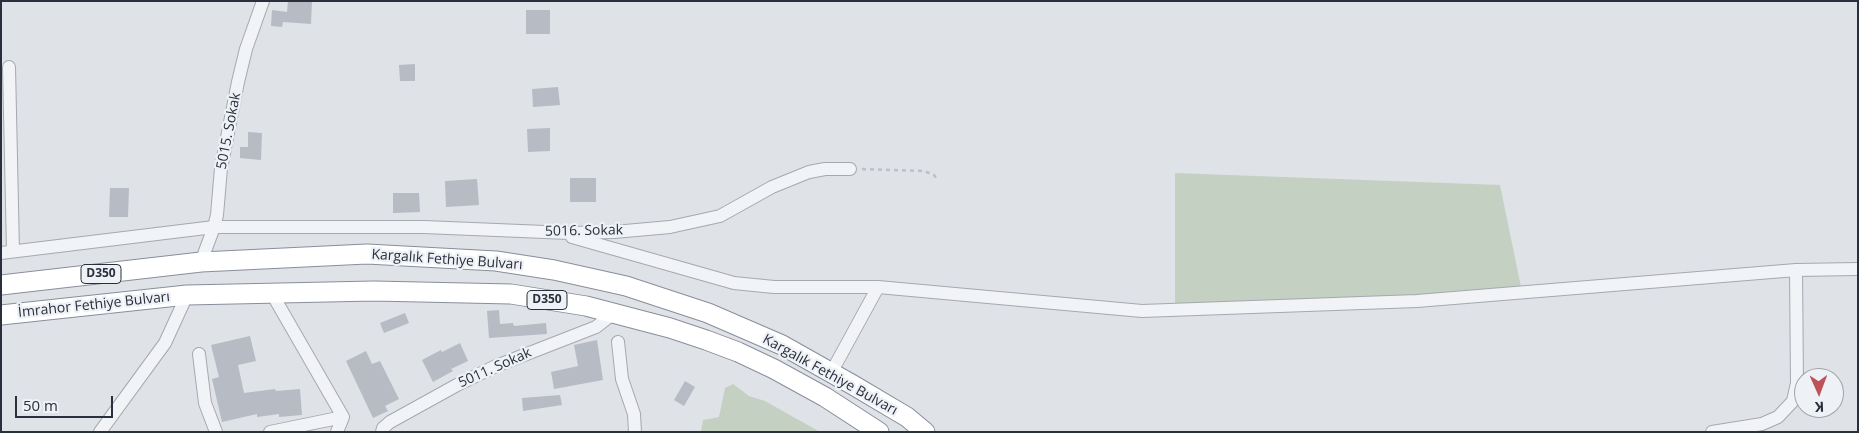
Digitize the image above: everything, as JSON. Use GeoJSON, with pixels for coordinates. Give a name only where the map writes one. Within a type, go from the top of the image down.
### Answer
{"type":"FeatureCollection","features":[{"type":"Feature","properties":{"kind":"highway","name":"Kargalık Fethiye Bulvarı"},"geometry":{"type":"LineString","coordinates":[[201,262],[367,254],[496,261],[554,270],[626,286],[708,313],[782,345],[831,372],[907,418],[926,432]]}},
{"type":"Feature","properties":{"kind":"highway","name":"D350"},"geometry":{"type":"LineString","coordinates":[[1,286],[201,262]]}},
{"type":"Feature","properties":{"kind":"highway","name":"Kargalık Fethiye Bulvarı"},"geometry":{"type":"LineString","coordinates":[[187,295],[374,291],[511,294],[586,306],[670,328],[738,352],[826,397],[879,432]]}},
{"type":"Feature","properties":{"kind":"highway","name":"İmrahor Fethiye Bulvarı"},"geometry":{"type":"LineString","coordinates":[[1,315],[187,295]]}},
{"type":"Feature","properties":{"kind":"street","name":"5015. Sokak"},"geometry":{"type":"LineString","coordinates":[[201,262],[217,215],[221,168],[238,82],[246,50],[263,1]]}},
{"type":"Feature","properties":{"kind":"street"},"geometry":{"type":"LineString","coordinates":[[7,252],[9,67]]}},
{"type":"Feature","properties":{"kind":"street","name":"5016. Sokak"},"geometry":{"type":"LineString","coordinates":[[7,252],[214,227],[424,227],[557,233],[614,232],[670,227],[720,216],[772,187],[809,172],[825,169],[850,169]]}},
{"type":"Feature","properties":{"kind":"street"},"geometry":{"type":"LineString","coordinates":[[557,233],[734,283],[774,287],[878,287],[1142,311],[1417,301],[1796,270],[1858,269]]}},
{"type":"Feature","properties":{"kind":"street"},"geometry":{"type":"LineString","coordinates":[[1712,432],[1762,424],[1778,417],[1793,402],[1797,382],[1796,270]]}},
{"type":"Feature","properties":{"kind":"street"},"geometry":{"type":"LineString","coordinates":[[831,372],[878,287]]}},
{"type":"Feature","properties":{"kind":"street"},"geometry":{"type":"LineString","coordinates":[[270,292],[343,417]]}},
{"type":"Feature","properties":{"kind":"street"},"geometry":{"type":"LineString","coordinates":[[100,432],[165,343],[187,295]]}},
{"type":"Feature","properties":{"kind":"street","name":"5011. Sokak"},"geometry":{"type":"LineString","coordinates":[[382,432],[383,428],[390,422],[457,385],[496,366],[596,327],[614,314]]}},
{"type":"Feature","properties":{"kind":"street"},"geometry":{"type":"LineString","coordinates":[[618,342],[622,379],[634,414],[636,432]]}},
{"type":"Feature","properties":{"kind":"street"},"geometry":{"type":"LineString","coordinates":[[199,354],[205,403],[216,432]]}},
{"type":"Feature","properties":{"kind":"street"},"geometry":{"type":"LineString","coordinates":[[270,432],[343,417]]}},
{"type":"Feature","properties":{"kind":"street"},"geometry":{"type":"LineString","coordinates":[[337,432],[343,417]]}},
{"type":"Feature","properties":{"kind":"path"},"geometry":{"type":"LineString","coordinates":[[850,169],[924,171],[934,175],[938,181]]}},
{"type":"Feature","properties":{"kind":"green space"},"geometry":{"type":"Polygon","coordinates":[[[1175,173],[1500,185],[1522,292],[1175,309],[1175,173]]]}},
{"type":"Feature","properties":{"kind":"green space"},"geometry":{"type":"Polygon","coordinates":[[[733,384],[749,396],[765,401],[820,432],[701,432],[703,420],[719,417],[725,388],[733,384]]]}},
{"type":"Feature","properties":{"kind":"building"},"geometry":{"type":"Polygon","coordinates":[[[288,1],[312,1],[311,24],[283,22],[282,27],[271,26],[272,10],[287,12],[288,1]]]}},
{"type":"Feature","properties":{"kind":"building"},"geometry":{"type":"Polygon","coordinates":[[[526,10],[550,10],[550,34],[526,34],[526,10]]]}},
{"type":"Feature","properties":{"kind":"building"},"geometry":{"type":"Polygon","coordinates":[[[415,64],[415,81],[400,81],[399,65],[415,64]]]}},
{"type":"Feature","properties":{"kind":"building"},"geometry":{"type":"Polygon","coordinates":[[[558,87],[560,105],[533,107],[532,89],[558,87]]]}},
{"type":"Feature","properties":{"kind":"building"},"geometry":{"type":"Polygon","coordinates":[[[550,128],[550,151],[528,152],[527,129],[550,128]]]}},
{"type":"Feature","properties":{"kind":"building"},"geometry":{"type":"Polygon","coordinates":[[[248,132],[262,133],[261,160],[240,158],[240,147],[248,147],[248,132]]]}},
{"type":"Feature","properties":{"kind":"building"},"geometry":{"type":"Polygon","coordinates":[[[570,178],[596,178],[596,202],[570,202],[570,178]]]}},
{"type":"Feature","properties":{"kind":"building"},"geometry":{"type":"Polygon","coordinates":[[[477,179],[479,205],[446,207],[445,181],[477,179]]]}},
{"type":"Feature","properties":{"kind":"building"},"geometry":{"type":"Polygon","coordinates":[[[110,188],[129,188],[128,217],[109,217],[110,188]]]}},
{"type":"Feature","properties":{"kind":"building"},"geometry":{"type":"Polygon","coordinates":[[[393,193],[419,193],[420,212],[393,213],[393,193]]]}},
{"type":"Feature","properties":{"kind":"building"},"geometry":{"type":"Polygon","coordinates":[[[499,310],[500,324],[513,323],[514,326],[546,323],[547,334],[489,338],[487,311],[499,310]]]}},
{"type":"Feature","properties":{"kind":"building"},"geometry":{"type":"Polygon","coordinates":[[[405,313],[409,323],[384,333],[380,323],[405,313]]]}},
{"type":"Feature","properties":{"kind":"building"},"geometry":{"type":"Polygon","coordinates":[[[250,336],[256,361],[238,365],[244,393],[275,389],[276,391],[300,389],[302,415],[279,417],[279,414],[257,417],[257,414],[222,422],[212,379],[219,377],[211,345],[250,336]]]}},
{"type":"Feature","properties":{"kind":"building"},"geometry":{"type":"Polygon","coordinates":[[[597,340],[603,380],[554,389],[551,372],[578,366],[574,345],[597,340]]]}},
{"type":"Feature","properties":{"kind":"building"},"geometry":{"type":"Polygon","coordinates":[[[460,343],[468,361],[451,369],[453,371],[433,382],[422,360],[460,343]]]}},
{"type":"Feature","properties":{"kind":"building"},"geometry":{"type":"Polygon","coordinates":[[[366,351],[372,364],[380,361],[399,399],[385,406],[388,411],[373,418],[346,361],[366,351]]]}},
{"type":"Feature","properties":{"kind":"building"},"geometry":{"type":"Polygon","coordinates":[[[685,381],[695,387],[684,406],[674,400],[685,381]]]}},
{"type":"Feature","properties":{"kind":"building"},"geometry":{"type":"Polygon","coordinates":[[[560,395],[562,405],[523,411],[522,398],[560,395]]]}}]}
